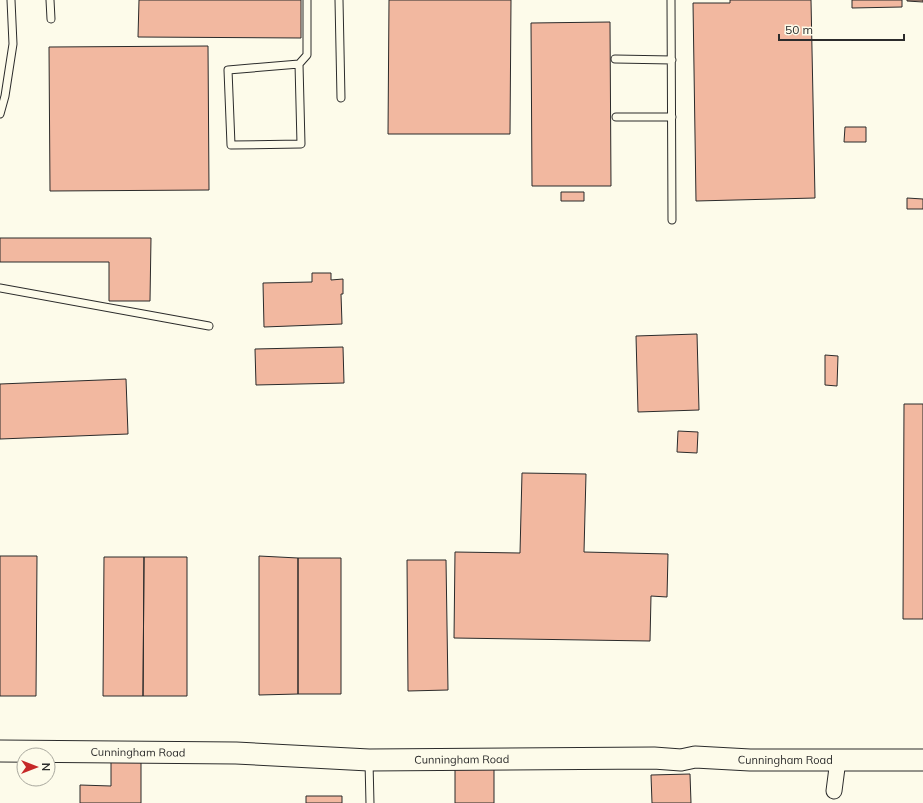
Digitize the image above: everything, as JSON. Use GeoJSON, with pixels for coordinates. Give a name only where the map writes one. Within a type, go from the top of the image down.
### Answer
{"type":"FeatureCollection","features":[{"type":"Feature","properties":{"kind":"street","name":"Cunningham Road"},"geometry":{"type":"LineString","coordinates":[[0,751],[236,753],[369,760],[654,758],[682,760],[695,757],[750,760],[923,760]]}},
{"type":"Feature","properties":{"kind":"street"},"geometry":{"type":"LineString","coordinates":[[834,791],[838,760]]}},
{"type":"Feature","properties":{"kind":"lane"},"geometry":{"type":"LineString","coordinates":[[0,114],[5,96],[13,44],[11,0]]}},
{"type":"Feature","properties":{"kind":"lane"},"geometry":{"type":"LineString","coordinates":[[50,0],[51,19]]}},
{"type":"Feature","properties":{"kind":"lane"},"geometry":{"type":"LineString","coordinates":[[299,64],[302,144],[231,145],[228,70],[299,64],[307,55],[308,0]]}},
{"type":"Feature","properties":{"kind":"lane"},"geometry":{"type":"LineString","coordinates":[[338,0],[340,98]]}},
{"type":"Feature","properties":{"kind":"lane"},"geometry":{"type":"LineString","coordinates":[[671,0],[672,220]]}},
{"type":"Feature","properties":{"kind":"lane"},"geometry":{"type":"LineString","coordinates":[[615,59],[672,60]]}},
{"type":"Feature","properties":{"kind":"lane"},"geometry":{"type":"LineString","coordinates":[[616,117],[672,117]]}},
{"type":"Feature","properties":{"kind":"lane"},"geometry":{"type":"LineString","coordinates":[[0,288],[209,326]]}},
{"type":"Feature","properties":{"kind":"lane"},"geometry":{"type":"LineString","coordinates":[[369,760],[370,803]]}},
{"type":"Feature","properties":{"kind":"building"},"geometry":{"type":"Polygon","coordinates":[[[139,0],[301,0],[301,38],[138,37],[139,0]]]}},
{"type":"Feature","properties":{"kind":"building"},"geometry":{"type":"Polygon","coordinates":[[[389,0],[511,0],[510,134],[388,134],[389,0]]]}},
{"type":"Feature","properties":{"kind":"building"},"geometry":{"type":"Polygon","coordinates":[[[730,0],[811,0],[815,198],[696,201],[693,3],[730,3],[730,0]]]}},
{"type":"Feature","properties":{"kind":"building"},"geometry":{"type":"Polygon","coordinates":[[[852,0],[902,0],[902,7],[852,8],[852,0]]]}},
{"type":"Feature","properties":{"kind":"building"},"geometry":{"type":"Polygon","coordinates":[[[923,0],[923,2],[907,1],[923,0]]]}},
{"type":"Feature","properties":{"kind":"building"},"geometry":{"type":"Polygon","coordinates":[[[610,22],[611,186],[532,186],[531,23],[610,22]]]}},
{"type":"Feature","properties":{"kind":"building"},"geometry":{"type":"Polygon","coordinates":[[[208,46],[209,190],[50,191],[49,47],[208,46]]]}},
{"type":"Feature","properties":{"kind":"building"},"geometry":{"type":"Polygon","coordinates":[[[845,127],[866,127],[866,142],[844,142],[845,127]]]}},
{"type":"Feature","properties":{"kind":"building"},"geometry":{"type":"Polygon","coordinates":[[[561,192],[584,192],[584,201],[561,201],[561,192]]]}},
{"type":"Feature","properties":{"kind":"building"},"geometry":{"type":"Polygon","coordinates":[[[907,198],[923,199],[923,209],[907,209],[907,198]]]}},
{"type":"Feature","properties":{"kind":"building"},"geometry":{"type":"Polygon","coordinates":[[[0,238],[151,238],[150,301],[109,301],[109,262],[0,262],[0,238]]]}},
{"type":"Feature","properties":{"kind":"building"},"geometry":{"type":"Polygon","coordinates":[[[312,273],[331,273],[331,280],[343,279],[343,294],[341,294],[342,324],[264,327],[263,283],[312,282],[312,273]]]}},
{"type":"Feature","properties":{"kind":"building"},"geometry":{"type":"Polygon","coordinates":[[[697,334],[699,410],[638,412],[636,336],[697,334]]]}},
{"type":"Feature","properties":{"kind":"building"},"geometry":{"type":"Polygon","coordinates":[[[343,347],[344,383],[256,385],[255,349],[343,347]]]}},
{"type":"Feature","properties":{"kind":"building"},"geometry":{"type":"Polygon","coordinates":[[[825,355],[838,356],[837,386],[825,385],[825,355]]]}},
{"type":"Feature","properties":{"kind":"building"},"geometry":{"type":"Polygon","coordinates":[[[126,379],[128,434],[0,439],[0,384],[126,379]]]}},
{"type":"Feature","properties":{"kind":"building"},"geometry":{"type":"Polygon","coordinates":[[[904,404],[923,404],[923,619],[903,619],[904,404]]]}},
{"type":"Feature","properties":{"kind":"building"},"geometry":{"type":"Polygon","coordinates":[[[678,431],[698,432],[697,453],[677,452],[678,431]]]}},
{"type":"Feature","properties":{"kind":"building"},"geometry":{"type":"Polygon","coordinates":[[[522,473],[586,474],[584,552],[668,554],[667,597],[651,596],[650,641],[454,638],[455,552],[520,553],[522,473]]]}},
{"type":"Feature","properties":{"kind":"building"},"geometry":{"type":"Polygon","coordinates":[[[0,556],[37,556],[36,696],[0,696],[0,556]]]}},
{"type":"Feature","properties":{"kind":"building"},"geometry":{"type":"Polygon","coordinates":[[[259,556],[298,558],[298,694],[259,695],[259,556]]]}},
{"type":"Feature","properties":{"kind":"building"},"geometry":{"type":"Polygon","coordinates":[[[104,557],[144,557],[143,696],[103,696],[104,557]]]}},
{"type":"Feature","properties":{"kind":"building"},"geometry":{"type":"Polygon","coordinates":[[[144,557],[187,557],[187,696],[143,696],[144,557]]]}},
{"type":"Feature","properties":{"kind":"building"},"geometry":{"type":"Polygon","coordinates":[[[298,558],[341,558],[341,694],[298,694],[298,558]]]}},
{"type":"Feature","properties":{"kind":"building"},"geometry":{"type":"Polygon","coordinates":[[[407,560],[446,560],[448,690],[408,691],[407,560]]]}},
{"type":"Feature","properties":{"kind":"building"},"geometry":{"type":"Polygon","coordinates":[[[455,760],[494,760],[494,803],[455,803],[455,760]]]}},
{"type":"Feature","properties":{"kind":"building"},"geometry":{"type":"Polygon","coordinates":[[[111,762],[141,762],[141,803],[80,803],[80,785],[111,786],[111,762]]]}},
{"type":"Feature","properties":{"kind":"building"},"geometry":{"type":"Polygon","coordinates":[[[690,774],[691,803],[652,803],[651,775],[690,774]]]}},
{"type":"Feature","properties":{"kind":"building"},"geometry":{"type":"Polygon","coordinates":[[[306,796],[342,796],[342,803],[306,803],[306,796]]]}}]}
